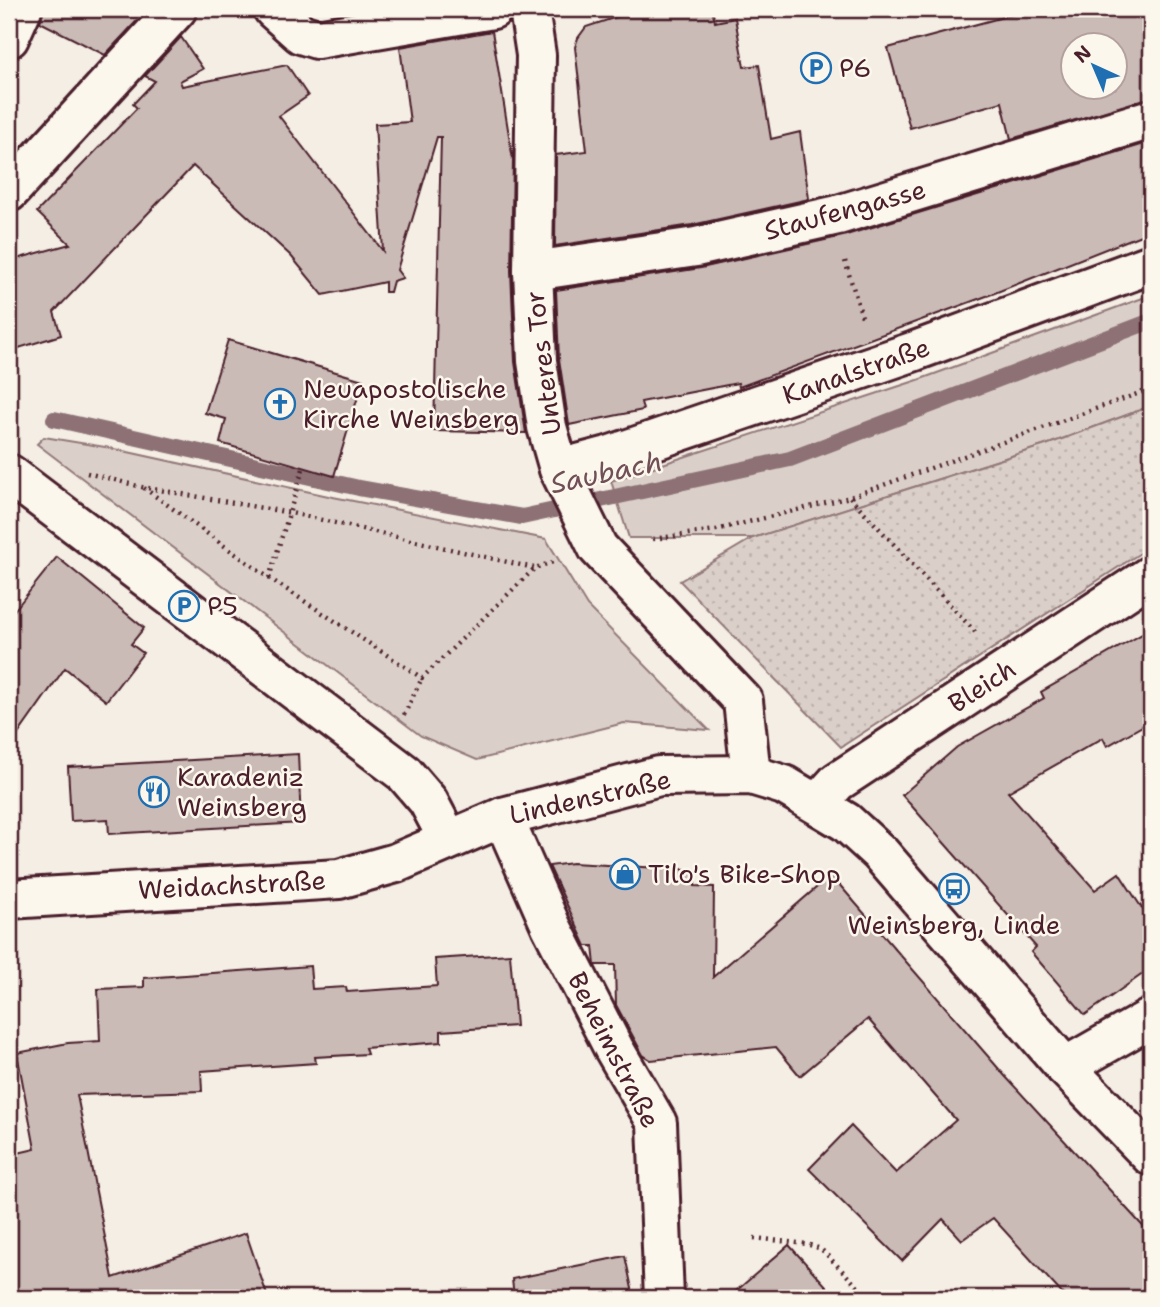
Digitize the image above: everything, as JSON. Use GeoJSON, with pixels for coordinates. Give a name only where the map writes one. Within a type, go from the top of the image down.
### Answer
{"type":"FeatureCollection","features":[{"type":"Feature","properties":{"kind":"street"},"geometry":{"type":"LineString","coordinates":[[9,38],[22,9]]}},
{"type":"Feature","properties":{"kind":"street"},"geometry":{"type":"LineString","coordinates":[[9,192],[177,9]]}},
{"type":"Feature","properties":{"kind":"street"},"geometry":{"type":"LineString","coordinates":[[274,9],[301,34],[317,39],[516,9]]}},
{"type":"Feature","properties":{"kind":"street","name":"Unteres Tor"},"geometry":{"type":"LineString","coordinates":[[516,9],[536,55],[533,271],[537,360],[547,427],[563,481],[598,548],[743,701],[751,775]]}},
{"type":"Feature","properties":{"kind":"street","name":"Staufengasse"},"geometry":{"type":"LineString","coordinates":[[533,271],[696,247],[838,215],[1151,119]]}},
{"type":"Feature","properties":{"kind":"street","name":"Kanalstraße"},"geometry":{"type":"LineString","coordinates":[[563,481],[608,456],[877,364],[1151,264]]}},
{"type":"Feature","properties":{"kind":"street"},"geometry":{"type":"LineString","coordinates":[[9,474],[404,773],[428,800],[448,839]]}},
{"type":"Feature","properties":{"kind":"street","name":"Bleich"},"geometry":{"type":"LineString","coordinates":[[818,803],[837,782],[1151,575]]}},
{"type":"Feature","properties":{"kind":"street","name":"Lindenstraße"},"geometry":{"type":"LineString","coordinates":[[448,839],[503,817],[659,776],[751,775],[784,785],[846,822],[880,853],[1065,1068],[1151,1156]]}},
{"type":"Feature","properties":{"kind":"street","name":"Beheimstraße"},"geometry":{"type":"LineString","coordinates":[[503,817],[551,926],[614,1049],[657,1123],[664,1298]]}},
{"type":"Feature","properties":{"kind":"street","name":"Weidachstraße"},"geometry":{"type":"LineString","coordinates":[[9,899],[339,879],[396,863],[448,839]]}},
{"type":"Feature","properties":{"kind":"street"},"geometry":{"type":"LineString","coordinates":[[1065,1068],[1151,1018]]}},
{"type":"Feature","properties":{"kind":"path"},"geometry":{"type":"LineString","coordinates":[[838,215],[847,271],[877,364]]}},
{"type":"Feature","properties":{"kind":"path"},"geometry":{"type":"LineString","coordinates":[[142,487],[269,578],[422,678],[535,568],[598,548],[716,530],[850,497],[1151,389]]}},
{"type":"Feature","properties":{"kind":"path"},"geometry":{"type":"LineString","coordinates":[[269,578],[303,469]]}},
{"type":"Feature","properties":{"kind":"path"},"geometry":{"type":"LineString","coordinates":[[75,471],[142,487],[291,513],[535,568]]}},
{"type":"Feature","properties":{"kind":"path"},"geometry":{"type":"LineString","coordinates":[[850,497],[1008,668]]}},
{"type":"Feature","properties":{"kind":"path"},"geometry":{"type":"LineString","coordinates":[[754,1238],[807,1244],[821,1249],[869,1298]]}},
{"type":"Feature","properties":{"kind":"shaded area"},"geometry":{"type":"Polygon","coordinates":[[[1151,295],[1151,406],[1046,445],[753,538],[629,538],[611,481],[918,380],[1151,295]]]}},
{"type":"Feature","properties":{"kind":"shaded area"},"geometry":{"type":"Polygon","coordinates":[[[1151,406],[1151,546],[841,747],[680,581],[753,538],[1046,445],[1151,406]]]}},
{"type":"Feature","properties":{"kind":"shaded area"},"geometry":{"type":"Polygon","coordinates":[[[44,437],[105,447],[333,497],[546,539],[587,606],[709,730],[624,723],[477,760],[421,736],[37,444],[44,437]]]}},
{"type":"Feature","properties":{"kind":"building"},"geometry":{"type":"Polygon","coordinates":[[[44,9],[148,9],[105,55],[40,22],[44,9]]]}},
{"type":"Feature","properties":{"kind":"building"},"geometry":{"type":"Polygon","coordinates":[[[641,9],[712,9],[715,22],[735,18],[744,67],[759,65],[771,139],[800,132],[809,199],[692,225],[555,246],[556,155],[587,151],[575,47],[578,38],[586,27],[641,9]]]}},
{"type":"Feature","properties":{"kind":"building"},"geometry":{"type":"Polygon","coordinates":[[[1033,9],[1151,9],[1151,98],[1011,139],[1002,102],[910,128],[888,48],[1033,9]]]}},
{"type":"Feature","properties":{"kind":"building"},"geometry":{"type":"Polygon","coordinates":[[[492,31],[513,160],[511,271],[515,362],[526,433],[434,431],[441,137],[437,137],[397,270],[403,278],[393,281],[390,292],[385,292],[385,282],[323,295],[291,256],[193,166],[54,312],[61,335],[9,351],[9,261],[70,244],[37,212],[137,108],[133,104],[155,81],[145,76],[181,37],[203,69],[180,81],[182,86],[287,65],[308,96],[279,116],[383,251],[375,124],[410,122],[400,47],[492,31]]]}},
{"type":"Feature","properties":{"kind":"building"},"geometry":{"type":"Polygon","coordinates":[[[1151,142],[1151,231],[992,294],[739,387],[738,383],[641,402],[643,410],[569,425],[559,359],[556,290],[701,268],[843,236],[1151,142]]]}},
{"type":"Feature","properties":{"kind":"building","name":"Neuapostolische Kirche Weinsberg"},"geometry":{"type":"Polygon","coordinates":[[[228,340],[363,380],[334,476],[220,443],[226,419],[205,413],[228,340]]]}},
{"type":"Feature","properties":{"kind":"building"},"geometry":{"type":"Polygon","coordinates":[[[57,557],[144,628],[131,644],[143,653],[106,701],[65,668],[9,747],[9,617],[57,557]]]}},
{"type":"Feature","properties":{"kind":"building"},"geometry":{"type":"Polygon","coordinates":[[[1151,629],[1151,721],[1107,746],[1103,738],[1008,792],[1095,890],[1119,873],[1151,922],[1151,968],[1085,1015],[1031,952],[1036,947],[902,795],[957,747],[1044,698],[1041,692],[1151,629]]]}},
{"type":"Feature","properties":{"kind":"building"},"geometry":{"type":"Polygon","coordinates":[[[298,754],[301,823],[109,834],[108,819],[71,821],[68,767],[298,754]]]}},
{"type":"Feature","properties":{"kind":"building"},"geometry":{"type":"Polygon","coordinates":[[[572,863],[695,870],[695,886],[714,887],[713,977],[831,875],[1005,1076],[1151,1235],[1151,1298],[1066,1298],[993,1218],[962,1240],[943,1219],[902,1261],[809,1169],[851,1126],[896,1173],[956,1120],[868,1019],[800,1076],[776,1047],[651,1060],[643,1055],[616,1005],[615,965],[595,965],[593,946],[586,946],[549,866],[572,863]]]}},
{"type":"Feature","properties":{"kind":"building"},"geometry":{"type":"Polygon","coordinates":[[[510,954],[516,1026],[441,1031],[441,1042],[365,1048],[367,1054],[315,1057],[316,1063],[201,1071],[202,1091],[77,1095],[113,1278],[246,1233],[268,1298],[9,1298],[9,1155],[35,1149],[17,1053],[68,1043],[100,1041],[98,989],[144,987],[144,978],[310,966],[312,989],[346,987],[347,992],[437,986],[435,959],[510,954]]]}},
{"type":"Feature","properties":{"kind":"building"},"geometry":{"type":"Polygon","coordinates":[[[789,1245],[837,1298],[728,1298],[789,1245]]]}},
{"type":"Feature","properties":{"kind":"building"},"geometry":{"type":"Polygon","coordinates":[[[625,1256],[634,1298],[514,1298],[512,1279],[625,1256]]]}},
{"type":"Feature","properties":{"kind":"waterway","name":"Saubach"},"geometry":{"type":"LineString","coordinates":[[54,419],[359,488],[522,517],[790,459],[1151,321]]}},
{"type":"Feature","properties":{"kind":"place","name":"P6"},"geometry":{"type":"Point","coordinates":[816,68]}},
{"type":"Feature","properties":{"kind":"place","name":"Neuapostolische Kirche Weinsberg"},"geometry":{"type":"Point","coordinates":[280,404]}},
{"type":"Feature","properties":{"kind":"place","name":"P5"},"geometry":{"type":"Point","coordinates":[184,606]}},
{"type":"Feature","properties":{"kind":"place","name":"Karadeniz Weinsberg"},"geometry":{"type":"Point","coordinates":[154,792]}},
{"type":"Feature","properties":{"kind":"place","name":"Tilo's Bike-Shop"},"geometry":{"type":"Point","coordinates":[625,874]}},
{"type":"Feature","properties":{"kind":"place","name":"Weinsberg, Linde"},"geometry":{"type":"Point","coordinates":[954,889]}}]}
